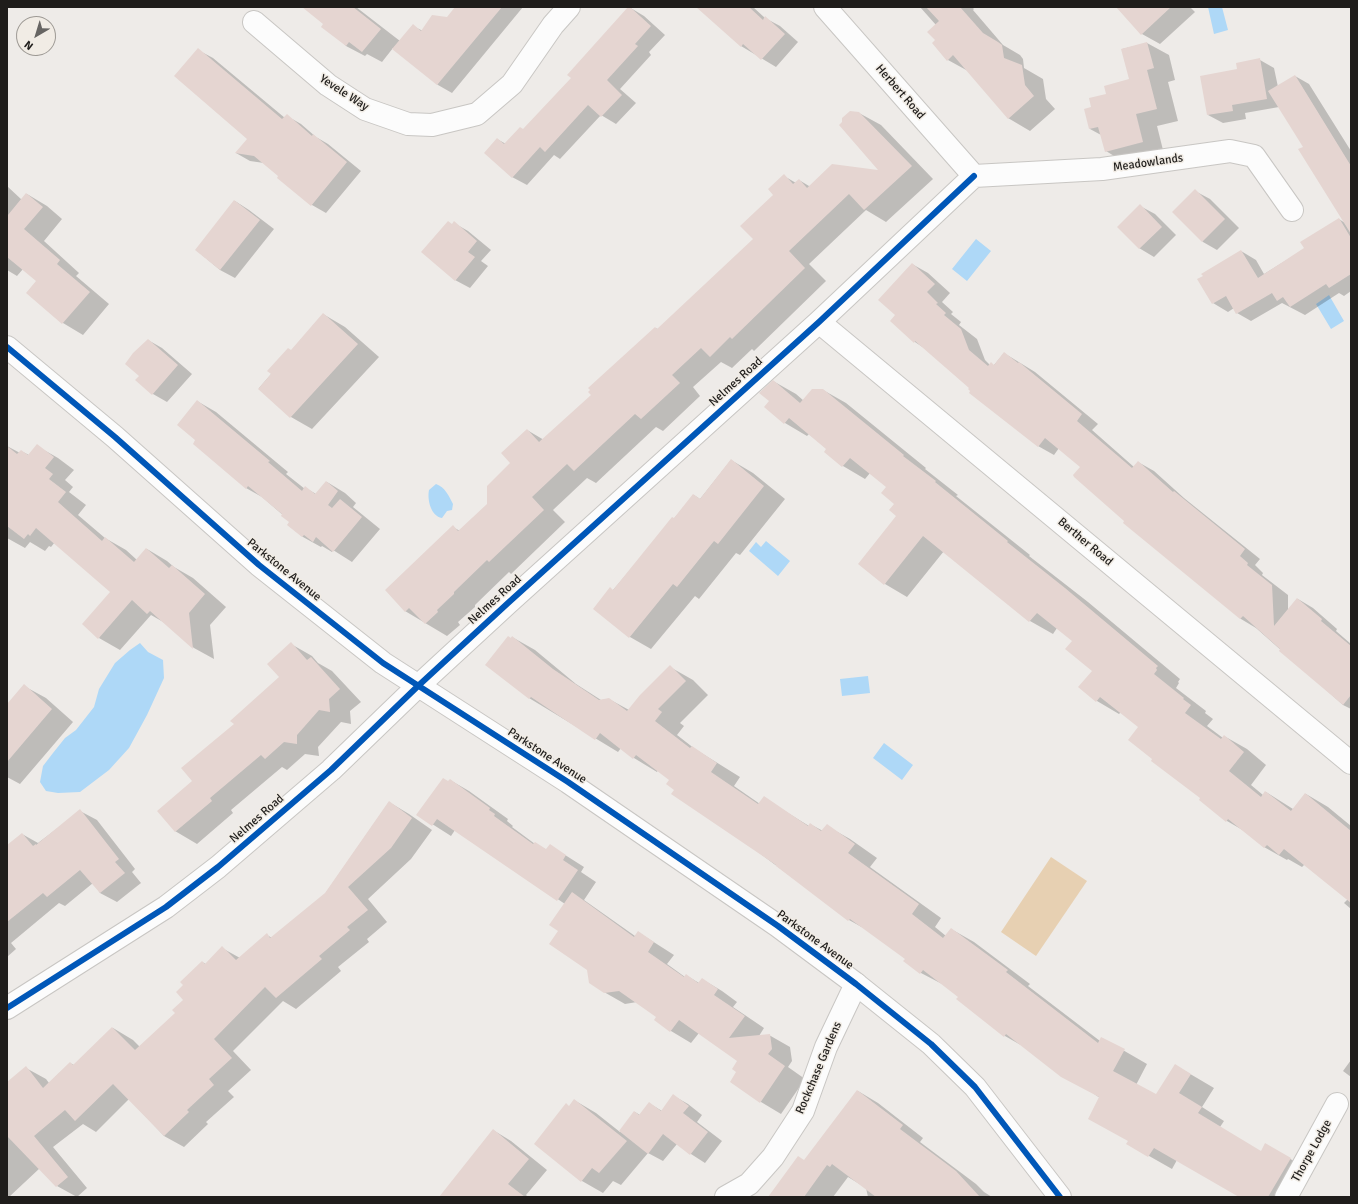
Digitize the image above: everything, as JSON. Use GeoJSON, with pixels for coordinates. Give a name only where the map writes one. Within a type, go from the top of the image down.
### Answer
{"type":"FeatureCollection","features":[{"type":"Feature","properties":{"kind":"street","name":"Yevele Way"},"geometry":{"type":"LineString","coordinates":[[254,22],[328,85],[365,109],[408,124],[432,125],[477,114],[512,84],[553,25],[569,7]]}},
{"type":"Feature","properties":{"kind":"street","name":"Herbert Road"},"geometry":{"type":"LineString","coordinates":[[825,7],[974,176]]}},
{"type":"Feature","properties":{"kind":"street","name":"Meadowlands"},"geometry":{"type":"LineString","coordinates":[[974,176],[1102,169],[1230,151],[1254,156],[1292,210]]}},
{"type":"Feature","properties":{"kind":"street","name":"Nelmes Road"},"geometry":{"type":"LineString","coordinates":[[7,1008],[166,908],[218,867],[331,770],[418,686],[514,597],[819,322],[974,176]]}},
{"type":"Feature","properties":{"kind":"street","name":"Berther Road"},"geometry":{"type":"LineString","coordinates":[[819,322],[1351,763]]}},
{"type":"Feature","properties":{"kind":"street","name":"Parkstone Avenue"},"geometry":{"type":"LineString","coordinates":[[7,347],[115,437],[259,565],[383,663],[568,782],[778,926],[856,984],[931,1044],[975,1087],[1060,1197]]}},
{"type":"Feature","properties":{"kind":"street","name":"Rockchase Gardens"},"geometry":{"type":"LineString","coordinates":[[726,1197],[749,1184],[773,1156],[803,1111],[826,1046],[856,984]]}},
{"type":"Feature","properties":{"kind":"street","name":"Thorpe Lodge"},"geometry":{"type":"LineString","coordinates":[[1286,1197],[1338,1104]]}},
{"type":"Feature","properties":{"kind":"shaded area"},"geometry":{"type":"Polygon","coordinates":[[[1051,857],[1087,881],[1036,956],[1001,932],[1051,857]]]}},
{"type":"Feature","properties":{"kind":"water"},"geometry":{"type":"Polygon","coordinates":[[[1208,7],[1222,7],[1228,30],[1214,34],[1208,7]]]}},
{"type":"Feature","properties":{"kind":"water"},"geometry":{"type":"Polygon","coordinates":[[[976,239],[991,251],[967,281],[952,269],[976,239]]]}},
{"type":"Feature","properties":{"kind":"water"},"geometry":{"type":"Polygon","coordinates":[[[1329,295],[1344,321],[1331,329],[1316,304],[1329,295]]]}},
{"type":"Feature","properties":{"kind":"water"},"geometry":{"type":"Polygon","coordinates":[[[436,484],[444,490],[453,504],[452,510],[447,511],[442,518],[435,514],[429,503],[429,490],[436,484]]]}},
{"type":"Feature","properties":{"kind":"water"},"geometry":{"type":"Polygon","coordinates":[[[766,541],[790,561],[778,576],[749,551],[756,542],[761,547],[766,541]]]}},
{"type":"Feature","properties":{"kind":"water"},"geometry":{"type":"Polygon","coordinates":[[[140,643],[148,652],[163,660],[164,678],[147,715],[129,748],[109,770],[80,792],[58,793],[46,791],[40,782],[43,766],[65,738],[76,730],[94,707],[99,689],[115,663],[140,643]]]}},
{"type":"Feature","properties":{"kind":"water"},"geometry":{"type":"Polygon","coordinates":[[[868,676],[870,693],[842,696],[840,679],[868,676]]]}},
{"type":"Feature","properties":{"kind":"water"},"geometry":{"type":"Polygon","coordinates":[[[884,743],[913,765],[902,780],[873,758],[884,743]]]}},
{"type":"Feature","properties":{"kind":"building"},"geometry":{"type":"Polygon","coordinates":[[[302,7],[353,7],[381,29],[362,52],[349,42],[346,46],[321,27],[323,24],[302,7]]]}},
{"type":"Feature","properties":{"kind":"building"},"geometry":{"type":"Polygon","coordinates":[[[455,7],[502,7],[437,85],[392,49],[413,24],[421,31],[432,15],[447,17],[455,7]]]}},
{"type":"Feature","properties":{"kind":"building"},"geometry":{"type":"Polygon","coordinates":[[[628,7],[630,7],[651,26],[635,44],[638,46],[607,80],[622,95],[601,117],[588,105],[545,152],[540,147],[512,178],[484,153],[497,138],[504,144],[520,127],[523,129],[571,78],[567,75],[628,7]]]}},
{"type":"Feature","properties":{"kind":"building"},"geometry":{"type":"Polygon","coordinates":[[[696,7],[749,7],[763,20],[765,16],[785,34],[761,60],[743,44],[741,47],[696,7]]]}},
{"type":"Feature","properties":{"kind":"building"},"geometry":{"type":"Polygon","coordinates":[[[926,7],[960,7],[983,33],[1002,45],[1004,58],[1022,65],[1025,85],[1034,96],[1008,119],[953,55],[947,61],[932,43],[935,40],[927,32],[939,21],[926,7]]]}},
{"type":"Feature","properties":{"kind":"building"},"geometry":{"type":"Polygon","coordinates":[[[1116,7],[1171,7],[1141,35],[1116,7]]]}},
{"type":"Feature","properties":{"kind":"building"},"geometry":{"type":"Polygon","coordinates":[[[1147,42],[1154,68],[1147,70],[1157,109],[1136,114],[1143,142],[1105,152],[1098,127],[1089,129],[1084,109],[1091,107],[1089,98],[1106,94],[1104,86],[1129,79],[1121,49],[1147,42]]]}},
{"type":"Feature","properties":{"kind":"building"},"geometry":{"type":"Polygon","coordinates":[[[198,48],[282,119],[287,114],[312,136],[313,134],[347,162],[311,206],[277,178],[278,176],[254,156],[235,153],[247,139],[174,76],[198,48]]]}},
{"type":"Feature","properties":{"kind":"building"},"geometry":{"type":"Polygon","coordinates":[[[1260,58],[1267,99],[1232,105],[1233,111],[1207,115],[1200,76],[1237,69],[1236,63],[1260,58]]]}},
{"type":"Feature","properties":{"kind":"building"},"geometry":{"type":"Polygon","coordinates":[[[1295,75],[1351,166],[1351,234],[1298,149],[1303,147],[1268,91],[1295,75]]]}},
{"type":"Feature","properties":{"kind":"building"},"geometry":{"type":"Polygon","coordinates":[[[850,111],[859,112],[912,166],[864,210],[849,194],[789,251],[805,268],[732,339],[730,337],[710,357],[701,348],[672,375],[680,383],[641,419],[635,414],[574,471],[567,464],[532,497],[544,510],[489,562],[487,560],[454,592],[454,594],[437,610],[438,612],[425,624],[409,608],[405,612],[385,590],[453,525],[458,531],[487,504],[487,486],[510,463],[501,453],[527,429],[539,442],[591,395],[588,392],[590,390],[588,388],[655,327],[657,329],[753,239],[740,226],[773,195],[768,189],[784,174],[793,184],[799,179],[807,188],[832,164],[878,170],[839,125],[842,122],[842,118],[850,111]]]}},
{"type":"Feature","properties":{"kind":"building"},"geometry":{"type":"Polygon","coordinates":[[[1195,189],[1225,219],[1202,242],[1172,212],[1195,189]]]}},
{"type":"Feature","properties":{"kind":"building"},"geometry":{"type":"Polygon","coordinates":[[[26,193],[43,207],[24,229],[60,260],[57,264],[90,292],[62,324],[26,293],[36,281],[7,257],[7,214],[8,215],[26,193]]]}},
{"type":"Feature","properties":{"kind":"building"},"geometry":{"type":"Polygon","coordinates":[[[234,200],[260,220],[220,270],[195,250],[234,200]]]}},
{"type":"Feature","properties":{"kind":"building"},"geometry":{"type":"Polygon","coordinates":[[[1140,204],[1162,227],[1139,249],[1117,227],[1140,204]]]}},
{"type":"Feature","properties":{"kind":"building"},"geometry":{"type":"Polygon","coordinates":[[[1339,218],[1351,238],[1351,274],[1329,288],[1326,284],[1290,307],[1283,297],[1277,301],[1272,293],[1236,314],[1226,296],[1212,304],[1197,279],[1203,276],[1201,274],[1241,250],[1258,278],[1304,248],[1300,242],[1339,218]]]}},
{"type":"Feature","properties":{"kind":"building"},"geometry":{"type":"Polygon","coordinates":[[[448,221],[452,224],[454,221],[477,241],[468,252],[475,257],[455,281],[421,252],[448,221]]]}},
{"type":"Feature","properties":{"kind":"building"},"geometry":{"type":"Polygon","coordinates":[[[912,263],[935,284],[927,292],[938,303],[936,304],[946,313],[944,315],[961,329],[969,350],[988,366],[991,362],[994,365],[1004,352],[1018,363],[1019,362],[1082,414],[1077,421],[1132,468],[1138,461],[1173,492],[1174,491],[1245,549],[1240,556],[1248,563],[1247,565],[1272,585],[1274,626],[1297,598],[1322,619],[1321,621],[1351,646],[1351,695],[1343,705],[1279,651],[1280,649],[1243,616],[1240,619],[1123,523],[1124,521],[1074,477],[1073,475],[1080,467],[1045,438],[1038,447],[969,393],[969,388],[915,341],[914,343],[890,321],[895,315],[878,300],[912,263]]]}},
{"type":"Feature","properties":{"kind":"building"},"geometry":{"type":"Polygon","coordinates":[[[323,313],[358,344],[290,418],[258,389],[271,374],[267,371],[288,348],[291,350],[323,313]]]}},
{"type":"Feature","properties":{"kind":"building"},"geometry":{"type":"Polygon","coordinates":[[[148,339],[178,365],[152,395],[135,380],[139,376],[125,364],[133,353],[148,339]]]}},
{"type":"Feature","properties":{"kind":"building"},"geometry":{"type":"Polygon","coordinates":[[[773,380],[800,403],[812,389],[823,389],[1158,666],[1154,674],[1191,705],[1185,713],[1221,739],[1224,735],[1244,752],[1229,771],[1261,797],[1265,791],[1291,811],[1305,793],[1351,831],[1351,903],[1284,849],[1279,855],[1267,845],[1264,848],[1228,819],[1226,822],[1199,800],[1200,798],[1151,761],[1152,759],[1128,740],[1138,727],[1100,697],[1096,702],[1078,687],[1092,671],[1065,649],[1072,641],[1037,613],[1029,622],[923,536],[884,585],[858,564],[896,516],[889,510],[894,504],[881,493],[886,487],[850,458],[842,467],[824,452],[826,449],[789,418],[784,424],[764,407],[769,401],[759,393],[773,380]]]}},
{"type":"Feature","properties":{"kind":"building"},"geometry":{"type":"Polygon","coordinates":[[[197,400],[270,461],[268,462],[302,491],[305,486],[315,494],[326,481],[338,491],[328,505],[332,508],[340,499],[362,517],[333,552],[316,537],[313,542],[304,535],[302,537],[287,525],[289,522],[281,516],[282,514],[248,486],[246,489],[193,444],[195,440],[177,425],[197,400]]]}},
{"type":"Feature","properties":{"kind":"building"},"geometry":{"type":"Polygon","coordinates":[[[37,444],[54,457],[45,468],[53,474],[49,479],[66,492],[58,502],[102,541],[105,537],[134,562],[146,548],[169,568],[172,565],[205,594],[189,613],[193,649],[150,611],[147,614],[132,600],[98,639],[82,624],[110,592],[36,528],[30,536],[28,534],[24,539],[7,526],[7,446],[17,454],[21,450],[28,455],[37,444]]]}},
{"type":"Feature","properties":{"kind":"building"},"geometry":{"type":"Polygon","coordinates":[[[731,459],[764,486],[718,544],[714,541],[677,587],[673,584],[629,638],[593,609],[610,587],[613,590],[672,517],[674,518],[693,494],[700,499],[731,459]]]}},
{"type":"Feature","properties":{"kind":"building"},"geometry":{"type":"Polygon","coordinates":[[[508,636],[511,638],[512,636],[553,669],[599,700],[609,698],[627,711],[640,695],[670,665],[686,681],[658,709],[662,712],[655,721],[690,748],[692,746],[717,763],[711,772],[758,804],[764,796],[808,826],[810,823],[821,831],[827,824],[855,844],[848,853],[919,904],[912,914],[943,938],[951,928],[1008,970],[1006,972],[1098,1043],[1101,1037],[1125,1049],[1113,1071],[1156,1094],[1175,1064],[1191,1074],[1179,1093],[1202,1107],[1198,1113],[1261,1151],[1265,1143],[1291,1158],[1268,1197],[1239,1197],[1154,1148],[1148,1157],[1126,1144],[1128,1141],[1088,1119],[1099,1097],[1061,1077],[1006,1034],[1004,1037],[956,999],[958,997],[923,970],[920,974],[903,961],[905,959],[850,919],[848,921],[776,865],[671,794],[674,790],[666,784],[669,780],[636,755],[633,759],[600,733],[595,740],[531,697],[529,699],[485,665],[508,636]]]}},
{"type":"Feature","properties":{"kind":"building"},"geometry":{"type":"Polygon","coordinates":[[[291,642],[307,660],[311,657],[340,689],[329,699],[330,712],[319,710],[297,735],[297,744],[284,742],[265,759],[261,755],[210,798],[212,801],[175,832],[157,811],[192,781],[181,768],[234,724],[230,721],[279,677],[267,664],[291,642]]]}},
{"type":"Feature","properties":{"kind":"building"},"geometry":{"type":"Polygon","coordinates":[[[24,684],[52,709],[7,762],[7,704],[24,684]]]}},
{"type":"Feature","properties":{"kind":"building"},"geometry":{"type":"Polygon","coordinates":[[[443,778],[448,781],[450,779],[490,808],[489,810],[495,814],[494,816],[533,844],[535,842],[546,849],[550,844],[566,855],[563,860],[578,870],[557,901],[437,819],[432,826],[416,815],[443,778]]]}},
{"type":"Feature","properties":{"kind":"building"},"geometry":{"type":"Polygon","coordinates":[[[389,801],[412,818],[391,848],[348,887],[368,910],[347,927],[350,930],[319,956],[322,959],[276,998],[265,987],[214,1039],[232,1058],[209,1079],[214,1085],[187,1110],[189,1112],[164,1136],[113,1084],[75,1121],[65,1110],[34,1136],[68,1177],[56,1187],[7,1136],[7,1082],[26,1066],[43,1088],[70,1062],[73,1065],[112,1027],[135,1050],[175,1013],[172,1010],[183,1000],[176,992],[183,985],[180,982],[202,961],[205,964],[222,946],[236,960],[267,933],[270,938],[325,893],[389,801]]]}},
{"type":"Feature","properties":{"kind":"building"},"geometry":{"type":"Polygon","coordinates":[[[80,809],[119,859],[115,862],[125,873],[100,893],[80,870],[47,897],[43,893],[7,922],[7,845],[22,833],[33,846],[36,845],[80,809]]]}},
{"type":"Feature","properties":{"kind":"building"},"geometry":{"type":"Polygon","coordinates":[[[572,892],[634,937],[638,931],[654,942],[648,952],[684,977],[686,974],[698,983],[702,978],[718,989],[714,995],[745,1016],[729,1038],[770,1034],[772,1049],[768,1054],[785,1066],[760,1103],[730,1082],[736,1072],[732,1069],[737,1061],[679,1020],[670,1032],[654,1020],[656,1017],[619,991],[604,993],[589,983],[587,970],[549,944],[558,931],[549,925],[572,892]]]}},
{"type":"Feature","properties":{"kind":"building"},"geometry":{"type":"Polygon","coordinates":[[[857,1090],[903,1125],[900,1129],[956,1171],[980,1197],[876,1197],[832,1164],[830,1167],[827,1165],[804,1197],[768,1197],[798,1156],[804,1160],[857,1090]]]}},
{"type":"Feature","properties":{"kind":"building"},"geometry":{"type":"Polygon","coordinates":[[[673,1094],[689,1106],[683,1113],[708,1132],[690,1155],[663,1134],[648,1154],[619,1131],[634,1111],[639,1115],[649,1102],[661,1111],[673,1094]]]}},
{"type":"Feature","properties":{"kind":"building"},"geometry":{"type":"Polygon","coordinates":[[[574,1099],[627,1141],[599,1173],[592,1168],[581,1182],[534,1144],[566,1103],[569,1106],[574,1099]]]}},
{"type":"Feature","properties":{"kind":"building"},"geometry":{"type":"Polygon","coordinates":[[[493,1129],[529,1159],[508,1184],[525,1197],[439,1197],[493,1129]]]}},
{"type":"Feature","properties":{"kind":"cycle path"},"geometry":{"type":"LineString","coordinates":[[7,1008],[166,907],[218,867],[331,770],[418,686],[819,322],[974,176]]}},
{"type":"Feature","properties":{"kind":"cycle path"},"geometry":{"type":"LineString","coordinates":[[7,347],[115,437],[259,565],[383,663],[568,782],[778,926],[856,984],[931,1044],[975,1087],[1060,1197]]}}]}
